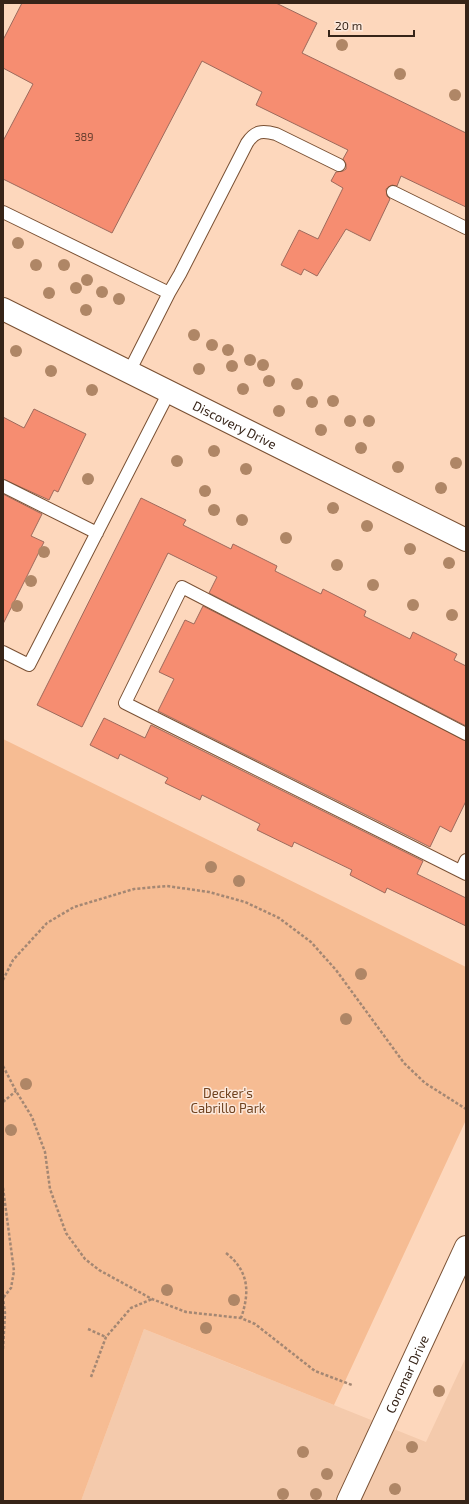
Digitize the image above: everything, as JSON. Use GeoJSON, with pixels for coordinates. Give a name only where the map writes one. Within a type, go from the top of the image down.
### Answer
{"type":"FeatureCollection","features":[{"type":"Feature","properties":{"kind":"street","name":"Discovery Drive"},"geometry":{"type":"LineString","coordinates":[[3,309],[466,540]]}},
{"type":"Feature","properties":{"kind":"street","name":"Coromar Drive"},"geometry":{"type":"LineString","coordinates":[[348,1501],[466,1247]]}},
{"type":"Feature","properties":{"kind":"lane"},"geometry":{"type":"LineString","coordinates":[[129,372],[168,293],[180,274],[252,136],[259,132],[267,131],[276,134],[339,165]]}},
{"type":"Feature","properties":{"kind":"lane"},"geometry":{"type":"LineString","coordinates":[[393,192],[466,228]]}},
{"type":"Feature","properties":{"kind":"lane"},"geometry":{"type":"LineString","coordinates":[[3,212],[168,293]]}},
{"type":"Feature","properties":{"kind":"lane"},"geometry":{"type":"LineString","coordinates":[[3,652],[29,665],[169,392]]}},
{"type":"Feature","properties":{"kind":"lane"},"geometry":{"type":"LineString","coordinates":[[3,486],[97,533]]}},
{"type":"Feature","properties":{"kind":"lane"},"geometry":{"type":"LineString","coordinates":[[466,734],[182,587],[124,703],[463,873],[466,860]]}},
{"type":"Feature","properties":{"kind":"path"},"geometry":{"type":"LineString","coordinates":[[3,980],[12,960],[47,923],[74,907],[134,889],[167,886],[209,892],[245,902],[279,918],[311,942],[336,970],[404,1063],[425,1083],[466,1109]]}},
{"type":"Feature","properties":{"kind":"path"},"geometry":{"type":"LineString","coordinates":[[3,1066],[32,1117],[44,1152],[50,1189],[66,1233],[89,1263],[152,1299],[186,1312],[241,1318],[255,1324],[315,1371],[352,1385]]}},
{"type":"Feature","properties":{"kind":"path"},"geometry":{"type":"LineString","coordinates":[[3,1102],[16,1091]]}},
{"type":"Feature","properties":{"kind":"path"},"geometry":{"type":"LineString","coordinates":[[3,1188],[14,1271],[10,1288],[3,1298],[5,1313],[3,1349]]}},
{"type":"Feature","properties":{"kind":"path"},"geometry":{"type":"LineString","coordinates":[[226,1253],[241,1268],[246,1281],[247,1294],[241,1318]]}},
{"type":"Feature","properties":{"kind":"path"},"geometry":{"type":"LineString","coordinates":[[91,1377],[106,1337],[130,1308],[152,1299]]}},
{"type":"Feature","properties":{"kind":"path"},"geometry":{"type":"LineString","coordinates":[[88,1329],[106,1337]]}},
{"type":"Feature","properties":{"kind":"shaded area"},"geometry":{"type":"Polygon","coordinates":[[[144,1329],[426,1442],[466,1357],[466,1501],[81,1501],[144,1329]]]}},
{"type":"Feature","properties":{"kind":"green space","name":"Decker's Cabrillo Park"},"geometry":{"type":"Polygon","coordinates":[[[3,739],[466,967],[466,1120],[334,1405],[144,1329],[81,1501],[3,1501],[3,739]]]}},
{"type":"Feature","properties":{"kind":"building"},"geometry":{"type":"Polygon","coordinates":[[[22,3],[276,3],[317,23],[302,53],[466,133],[466,207],[401,176],[397,186],[392,185],[386,189],[387,196],[390,199],[370,241],[346,229],[317,276],[304,269],[301,275],[281,265],[299,230],[318,239],[343,188],[331,181],[336,172],[346,169],[346,164],[343,159],[348,150],[256,105],[262,92],[202,61],[112,233],[3,179],[3,141],[33,84],[3,68],[3,40],[22,3]]]}},
{"type":"Feature","properties":{"kind":"building"},"geometry":{"type":"Polygon","coordinates":[[[34,409],[86,434],[58,492],[54,490],[49,500],[3,479],[3,417],[24,428],[34,409]]]}},
{"type":"Feature","properties":{"kind":"building"},"geometry":{"type":"Polygon","coordinates":[[[3,494],[42,514],[31,536],[44,542],[3,624],[3,494]]]}},
{"type":"Feature","properties":{"kind":"building"},"geometry":{"type":"Polygon","coordinates":[[[141,498],[186,520],[183,525],[231,549],[233,544],[277,566],[275,571],[321,594],[323,589],[366,611],[364,616],[410,639],[413,632],[457,654],[454,660],[466,666],[466,726],[209,593],[217,577],[168,553],[82,727],[37,705],[141,498]]]}},
{"type":"Feature","properties":{"kind":"building"},"geometry":{"type":"Polygon","coordinates":[[[203,606],[466,741],[466,801],[451,832],[440,826],[430,847],[158,711],[174,679],[159,672],[185,620],[194,624],[203,606]]]}},
{"type":"Feature","properties":{"kind":"building"},"geometry":{"type":"Polygon","coordinates":[[[104,718],[145,738],[151,725],[423,861],[417,874],[466,898],[466,926],[387,888],[385,893],[350,875],[352,870],[294,842],[292,847],[257,830],[260,824],[202,795],[200,800],[165,783],[168,778],[120,754],[118,759],[90,745],[104,718]]]}}]}
